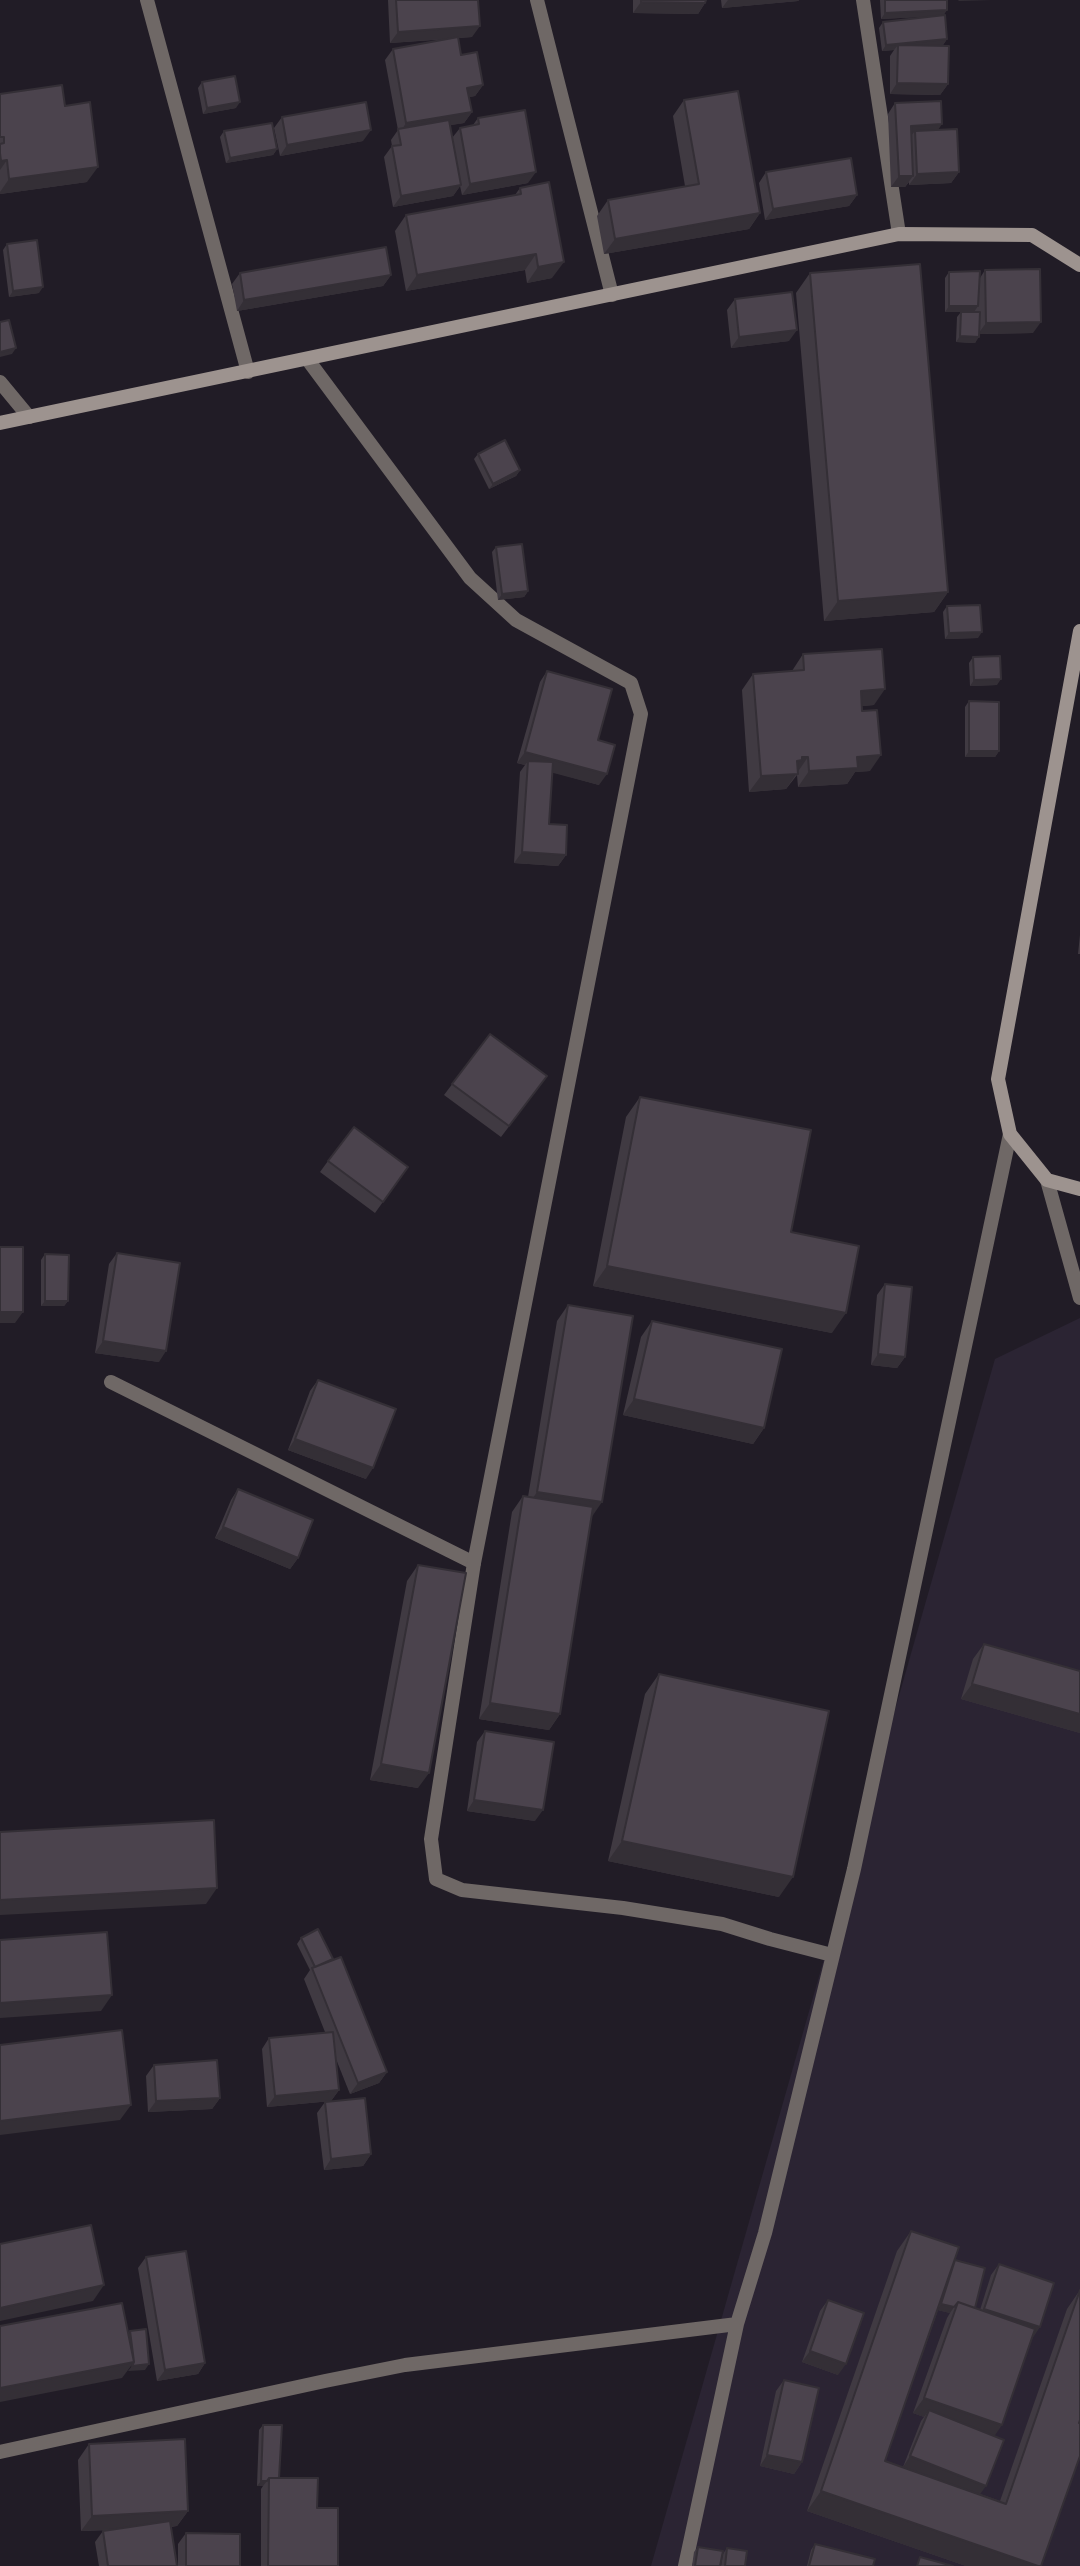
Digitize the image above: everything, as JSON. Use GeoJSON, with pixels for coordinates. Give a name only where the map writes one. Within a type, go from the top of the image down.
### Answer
{"type":"FeatureCollection","features":[{"type":"Feature","properties":{"kind":"street"},"geometry":{"type":"LineString","coordinates":[[147,0],[248,372]]}},
{"type":"Feature","properties":{"kind":"street"},"geometry":{"type":"LineString","coordinates":[[537,0],[612,295]]}},
{"type":"Feature","properties":{"kind":"street"},"geometry":{"type":"LineString","coordinates":[[863,0],[899,234]]}},
{"type":"Feature","properties":{"kind":"street"},"geometry":{"type":"LineString","coordinates":[[0,423],[899,234],[1032,235],[1080,265]]}},
{"type":"Feature","properties":{"kind":"street"},"geometry":{"type":"LineString","coordinates":[[308,360],[470,578],[516,620],[631,683],[641,714],[474,1563],[431,1839],[436,1879],[463,1890],[623,1908],[722,1924],[770,1940],[832,1955]]}},
{"type":"Feature","properties":{"kind":"street"},"geometry":{"type":"LineString","coordinates":[[0,382],[29,417]]}},
{"type":"Feature","properties":{"kind":"street"},"geometry":{"type":"LineString","coordinates":[[685,2566],[737,2324],[765,2234],[857,1856],[1010,1134],[998,1079],[1080,631]]}},
{"type":"Feature","properties":{"kind":"street"},"geometry":{"type":"LineString","coordinates":[[1010,1134],[1047,1180],[1080,1298]]}},
{"type":"Feature","properties":{"kind":"street"},"geometry":{"type":"LineString","coordinates":[[1047,1180],[1080,1189]]}},
{"type":"Feature","properties":{"kind":"street"},"geometry":{"type":"LineString","coordinates":[[111,1382],[474,1563]]}},
{"type":"Feature","properties":{"kind":"street"},"geometry":{"type":"LineString","coordinates":[[0,2452],[405,2365],[737,2324]]}},
{"type":"Feature","properties":{"kind":"shaded area"},"geometry":{"type":"Polygon","coordinates":[[[1080,1318],[1080,2566],[651,2566],[995,1359],[1080,1318]]]}},
{"type":"Feature","properties":{"kind":"building"},"geometry":{"type":"Polygon","coordinates":[[[396,0],[478,0],[480,26],[398,32],[396,0]]]}},
{"type":"Feature","properties":{"kind":"building"},"geometry":{"type":"Polygon","coordinates":[[[641,0],[706,0],[705,3],[641,0]]]}},
{"type":"Feature","properties":{"kind":"building"},"geometry":{"type":"Polygon","coordinates":[[[885,0],[947,0],[947,10],[885,13],[885,0]]]}},
{"type":"Feature","properties":{"kind":"building"},"geometry":{"type":"Polygon","coordinates":[[[945,15],[947,39],[886,45],[883,22],[945,15]]]}},
{"type":"Feature","properties":{"kind":"building"},"geometry":{"type":"Polygon","coordinates":[[[458,37],[461,55],[477,52],[483,85],[467,88],[472,112],[406,123],[393,49],[458,37]]]}},
{"type":"Feature","properties":{"kind":"building"},"geometry":{"type":"Polygon","coordinates":[[[898,45],[949,46],[948,84],[897,83],[898,45]]]}},
{"type":"Feature","properties":{"kind":"building"},"geometry":{"type":"Polygon","coordinates":[[[235,76],[240,102],[207,108],[202,82],[235,76]]]}},
{"type":"Feature","properties":{"kind":"building"},"geometry":{"type":"Polygon","coordinates":[[[62,85],[65,106],[90,102],[98,167],[9,179],[7,160],[1,161],[0,153],[0,144],[4,143],[4,137],[0,137],[0,94],[62,85]]]}},
{"type":"Feature","properties":{"kind":"building"},"geometry":{"type":"Polygon","coordinates":[[[738,91],[760,213],[615,239],[608,200],[699,184],[684,100],[738,91]]]}},
{"type":"Feature","properties":{"kind":"building"},"geometry":{"type":"Polygon","coordinates":[[[941,101],[942,124],[911,126],[913,176],[899,176],[895,103],[941,101]]]}},
{"type":"Feature","properties":{"kind":"building"},"geometry":{"type":"Polygon","coordinates":[[[366,102],[371,130],[287,145],[282,117],[366,102]]]}},
{"type":"Feature","properties":{"kind":"building"},"geometry":{"type":"Polygon","coordinates":[[[525,110],[536,172],[470,184],[460,128],[479,124],[478,118],[525,110]]]}},
{"type":"Feature","properties":{"kind":"building"},"geometry":{"type":"Polygon","coordinates":[[[449,120],[461,185],[401,196],[392,146],[401,145],[398,129],[449,120]]]}},
{"type":"Feature","properties":{"kind":"building"},"geometry":{"type":"Polygon","coordinates":[[[272,123],[277,149],[230,158],[224,131],[272,123]]]}},
{"type":"Feature","properties":{"kind":"building"},"geometry":{"type":"Polygon","coordinates":[[[957,129],[959,172],[917,174],[915,131],[957,129]]]}},
{"type":"Feature","properties":{"kind":"building"},"geometry":{"type":"Polygon","coordinates":[[[851,158],[857,195],[773,209],[766,172],[851,158]]]}},
{"type":"Feature","properties":{"kind":"building"},"geometry":{"type":"Polygon","coordinates":[[[549,182],[564,262],[538,267],[536,254],[417,275],[406,215],[521,194],[520,188],[549,182]]]}},
{"type":"Feature","properties":{"kind":"building"},"geometry":{"type":"Polygon","coordinates":[[[37,240],[43,287],[13,291],[7,244],[37,240]]]}},
{"type":"Feature","properties":{"kind":"building"},"geometry":{"type":"Polygon","coordinates":[[[386,247],[391,275],[244,300],[240,273],[386,247]]]}},
{"type":"Feature","properties":{"kind":"building"},"geometry":{"type":"Polygon","coordinates":[[[920,264],[948,592],[838,601],[810,273],[920,264]]]}},
{"type":"Feature","properties":{"kind":"building"},"geometry":{"type":"Polygon","coordinates":[[[1040,269],[1041,322],[986,323],[985,270],[1040,269]]]}},
{"type":"Feature","properties":{"kind":"building"},"geometry":{"type":"Polygon","coordinates":[[[980,271],[978,306],[949,306],[949,272],[980,271]]]}},
{"type":"Feature","properties":{"kind":"building"},"geometry":{"type":"Polygon","coordinates":[[[792,292],[797,330],[739,337],[735,299],[792,292]]]}},
{"type":"Feature","properties":{"kind":"building"},"geometry":{"type":"Polygon","coordinates":[[[961,312],[980,312],[979,337],[960,336],[961,312]]]}},
{"type":"Feature","properties":{"kind":"building"},"geometry":{"type":"Polygon","coordinates":[[[9,320],[16,348],[0,352],[0,322],[9,320]]]}},
{"type":"Feature","properties":{"kind":"building"},"geometry":{"type":"Polygon","coordinates":[[[505,440],[520,470],[493,484],[478,454],[505,440]]]}},
{"type":"Feature","properties":{"kind":"building"},"geometry":{"type":"Polygon","coordinates":[[[522,544],[528,591],[502,594],[496,547],[522,544]]]}},
{"type":"Feature","properties":{"kind":"building"},"geometry":{"type":"Polygon","coordinates":[[[980,605],[982,632],[949,633],[947,606],[980,605]]]}},
{"type":"Feature","properties":{"kind":"building"},"geometry":{"type":"Polygon","coordinates":[[[882,649],[885,689],[861,691],[862,711],[877,710],[881,755],[857,757],[858,768],[809,771],[808,757],[802,757],[802,760],[797,761],[798,774],[761,776],[753,674],[804,670],[803,654],[882,649]]]}},
{"type":"Feature","properties":{"kind":"building"},"geometry":{"type":"Polygon","coordinates":[[[1000,656],[1001,679],[974,680],[973,657],[1000,656]]]}},
{"type":"Feature","properties":{"kind":"building"},"geometry":{"type":"Polygon","coordinates":[[[547,671],[612,689],[598,740],[615,745],[607,774],[525,752],[547,671]]]}},
{"type":"Feature","properties":{"kind":"building"},"geometry":{"type":"Polygon","coordinates":[[[969,701],[999,702],[999,751],[969,751],[969,701]]]}},
{"type":"Feature","properties":{"kind":"building"},"geometry":{"type":"Polygon","coordinates":[[[528,761],[553,762],[549,824],[567,825],[566,855],[522,852],[528,761]]]}},
{"type":"Feature","properties":{"kind":"building"},"geometry":{"type":"Polygon","coordinates":[[[490,1034],[547,1076],[509,1126],[452,1084],[490,1034]]]}},
{"type":"Feature","properties":{"kind":"building"},"geometry":{"type":"Polygon","coordinates":[[[640,1097],[811,1130],[791,1232],[859,1246],[846,1313],[607,1266],[640,1097]]]}},
{"type":"Feature","properties":{"kind":"building"},"geometry":{"type":"Polygon","coordinates":[[[354,1127],[408,1167],[383,1202],[328,1161],[354,1127]]]}},
{"type":"Feature","properties":{"kind":"building"},"geometry":{"type":"Polygon","coordinates":[[[0,1247],[23,1247],[23,1312],[0,1312],[0,1247]]]}},
{"type":"Feature","properties":{"kind":"building"},"geometry":{"type":"Polygon","coordinates":[[[117,1253],[180,1263],[166,1351],[103,1341],[117,1253]]]}},
{"type":"Feature","properties":{"kind":"building"},"geometry":{"type":"Polygon","coordinates":[[[45,1254],[69,1255],[68,1301],[45,1301],[45,1254]]]}},
{"type":"Feature","properties":{"kind":"building"},"geometry":{"type":"Polygon","coordinates":[[[885,1284],[912,1287],[905,1357],[878,1354],[885,1284]]]}},
{"type":"Feature","properties":{"kind":"building"},"geometry":{"type":"Polygon","coordinates":[[[568,1305],[633,1316],[602,1502],[537,1492],[568,1305]]]}},
{"type":"Feature","properties":{"kind":"building"},"geometry":{"type":"Polygon","coordinates":[[[652,1321],[782,1349],[764,1428],[634,1399],[652,1321]]]}},
{"type":"Feature","properties":{"kind":"building"},"geometry":{"type":"Polygon","coordinates":[[[318,1380],[396,1409],[373,1468],[295,1439],[318,1380]]]}},
{"type":"Feature","properties":{"kind":"building"},"geometry":{"type":"Polygon","coordinates":[[[238,1489],[313,1520],[298,1558],[223,1527],[238,1489]]]}},
{"type":"Feature","properties":{"kind":"building"},"geometry":{"type":"Polygon","coordinates":[[[523,1496],[593,1507],[560,1714],[490,1703],[523,1496]]]}},
{"type":"Feature","properties":{"kind":"building"},"geometry":{"type":"Polygon","coordinates":[[[418,1565],[466,1573],[429,1773],[381,1764],[418,1565]]]}},
{"type":"Feature","properties":{"kind":"building"},"geometry":{"type":"Polygon","coordinates":[[[984,1644],[1080,1671],[1080,1714],[972,1684],[984,1644]]]}},
{"type":"Feature","properties":{"kind":"building"},"geometry":{"type":"Polygon","coordinates":[[[659,1674],[829,1711],[793,1877],[622,1841],[659,1674]]]}},
{"type":"Feature","properties":{"kind":"building"},"geometry":{"type":"Polygon","coordinates":[[[485,1731],[554,1742],[543,1810],[474,1800],[485,1731]]]}},
{"type":"Feature","properties":{"kind":"building"},"geometry":{"type":"Polygon","coordinates":[[[214,1820],[217,1888],[0,1900],[0,1832],[214,1820]]]}},
{"type":"Feature","properties":{"kind":"building"},"geometry":{"type":"Polygon","coordinates":[[[318,1929],[333,1959],[315,1967],[301,1938],[318,1929]]]}},
{"type":"Feature","properties":{"kind":"building"},"geometry":{"type":"Polygon","coordinates":[[[107,1932],[112,1995],[0,2003],[0,1940],[107,1932]]]}},
{"type":"Feature","properties":{"kind":"building"},"geometry":{"type":"Polygon","coordinates":[[[341,1957],[387,2072],[358,2083],[312,1968],[341,1957]]]}},
{"type":"Feature","properties":{"kind":"building"},"geometry":{"type":"Polygon","coordinates":[[[122,2030],[131,2105],[0,2121],[0,2045],[122,2030]]]}},
{"type":"Feature","properties":{"kind":"building"},"geometry":{"type":"Polygon","coordinates":[[[333,2032],[339,2090],[275,2096],[269,2038],[333,2032]]]}},
{"type":"Feature","properties":{"kind":"building"},"geometry":{"type":"Polygon","coordinates":[[[217,2060],[220,2098],[156,2101],[154,2065],[217,2060]]]}},
{"type":"Feature","properties":{"kind":"building"},"geometry":{"type":"Polygon","coordinates":[[[365,2098],[371,2154],[331,2159],[325,2102],[365,2098]]]}},
{"type":"Feature","properties":{"kind":"building"},"geometry":{"type":"Polygon","coordinates":[[[91,2225],[104,2285],[0,2308],[0,2244],[91,2225]]]}},
{"type":"Feature","properties":{"kind":"building"},"geometry":{"type":"Polygon","coordinates":[[[911,2231],[959,2247],[885,2461],[1006,2504],[1080,2290],[1080,2456],[1041,2566],[821,2491],[911,2231]]]}},
{"type":"Feature","properties":{"kind":"building"},"geometry":{"type":"Polygon","coordinates":[[[186,2251],[205,2363],[165,2370],[146,2257],[186,2251]]]}},
{"type":"Feature","properties":{"kind":"building"},"geometry":{"type":"Polygon","coordinates":[[[955,2260],[985,2268],[975,2308],[958,2302],[954,2307],[941,2304],[955,2260]]]}},
{"type":"Feature","properties":{"kind":"building"},"geometry":{"type":"Polygon","coordinates":[[[999,2264],[1054,2283],[1040,2327],[984,2309],[999,2264]]]}},
{"type":"Feature","properties":{"kind":"building"},"geometry":{"type":"Polygon","coordinates":[[[828,2300],[864,2313],[846,2364],[810,2351],[828,2300]]]}},
{"type":"Feature","properties":{"kind":"building"},"geometry":{"type":"Polygon","coordinates":[[[958,2302],[1035,2329],[1002,2425],[924,2398],[958,2302]]]}},
{"type":"Feature","properties":{"kind":"building"},"geometry":{"type":"Polygon","coordinates":[[[122,2303],[134,2362],[0,2388],[0,2326],[122,2303]]]}},
{"type":"Feature","properties":{"kind":"building"},"geometry":{"type":"Polygon","coordinates":[[[146,2329],[149,2364],[132,2366],[134,2362],[130,2331],[146,2329]]]}},
{"type":"Feature","properties":{"kind":"building"},"geometry":{"type":"Polygon","coordinates":[[[784,2380],[819,2388],[802,2462],[767,2455],[784,2380]]]}},
{"type":"Feature","properties":{"kind":"building"},"geometry":{"type":"Polygon","coordinates":[[[929,2410],[1004,2440],[986,2486],[910,2456],[929,2410]]]}},
{"type":"Feature","properties":{"kind":"building"},"geometry":{"type":"Polygon","coordinates":[[[263,2425],[282,2425],[279,2478],[269,2478],[267,2481],[261,2481],[263,2425]]]}},
{"type":"Feature","properties":{"kind":"building"},"geometry":{"type":"Polygon","coordinates":[[[185,2439],[188,2511],[92,2516],[89,2444],[185,2439]]]}},
{"type":"Feature","properties":{"kind":"building"},"geometry":{"type":"Polygon","coordinates":[[[269,2478],[318,2478],[317,2508],[338,2508],[338,2566],[268,2566],[269,2478]]]}},
{"type":"Feature","properties":{"kind":"building"},"geometry":{"type":"Polygon","coordinates":[[[170,2521],[177,2566],[108,2566],[103,2531],[170,2521]]]}},
{"type":"Feature","properties":{"kind":"building"},"geometry":{"type":"Polygon","coordinates":[[[186,2533],[240,2534],[240,2566],[186,2566],[186,2533]]]}},
{"type":"Feature","properties":{"kind":"building"},"geometry":{"type":"Polygon","coordinates":[[[815,2544],[875,2559],[873,2566],[809,2566],[815,2544]]]}},
{"type":"Feature","properties":{"kind":"building"},"geometry":{"type":"Polygon","coordinates":[[[698,2547],[723,2551],[720,2566],[695,2566],[698,2547]]]}},
{"type":"Feature","properties":{"kind":"building"},"geometry":{"type":"Polygon","coordinates":[[[727,2548],[747,2551],[745,2566],[725,2566],[727,2548]]]}},
{"type":"Feature","properties":{"kind":"building"},"geometry":{"type":"Polygon","coordinates":[[[920,2557],[953,2566],[917,2566],[920,2557]]]}}]}
